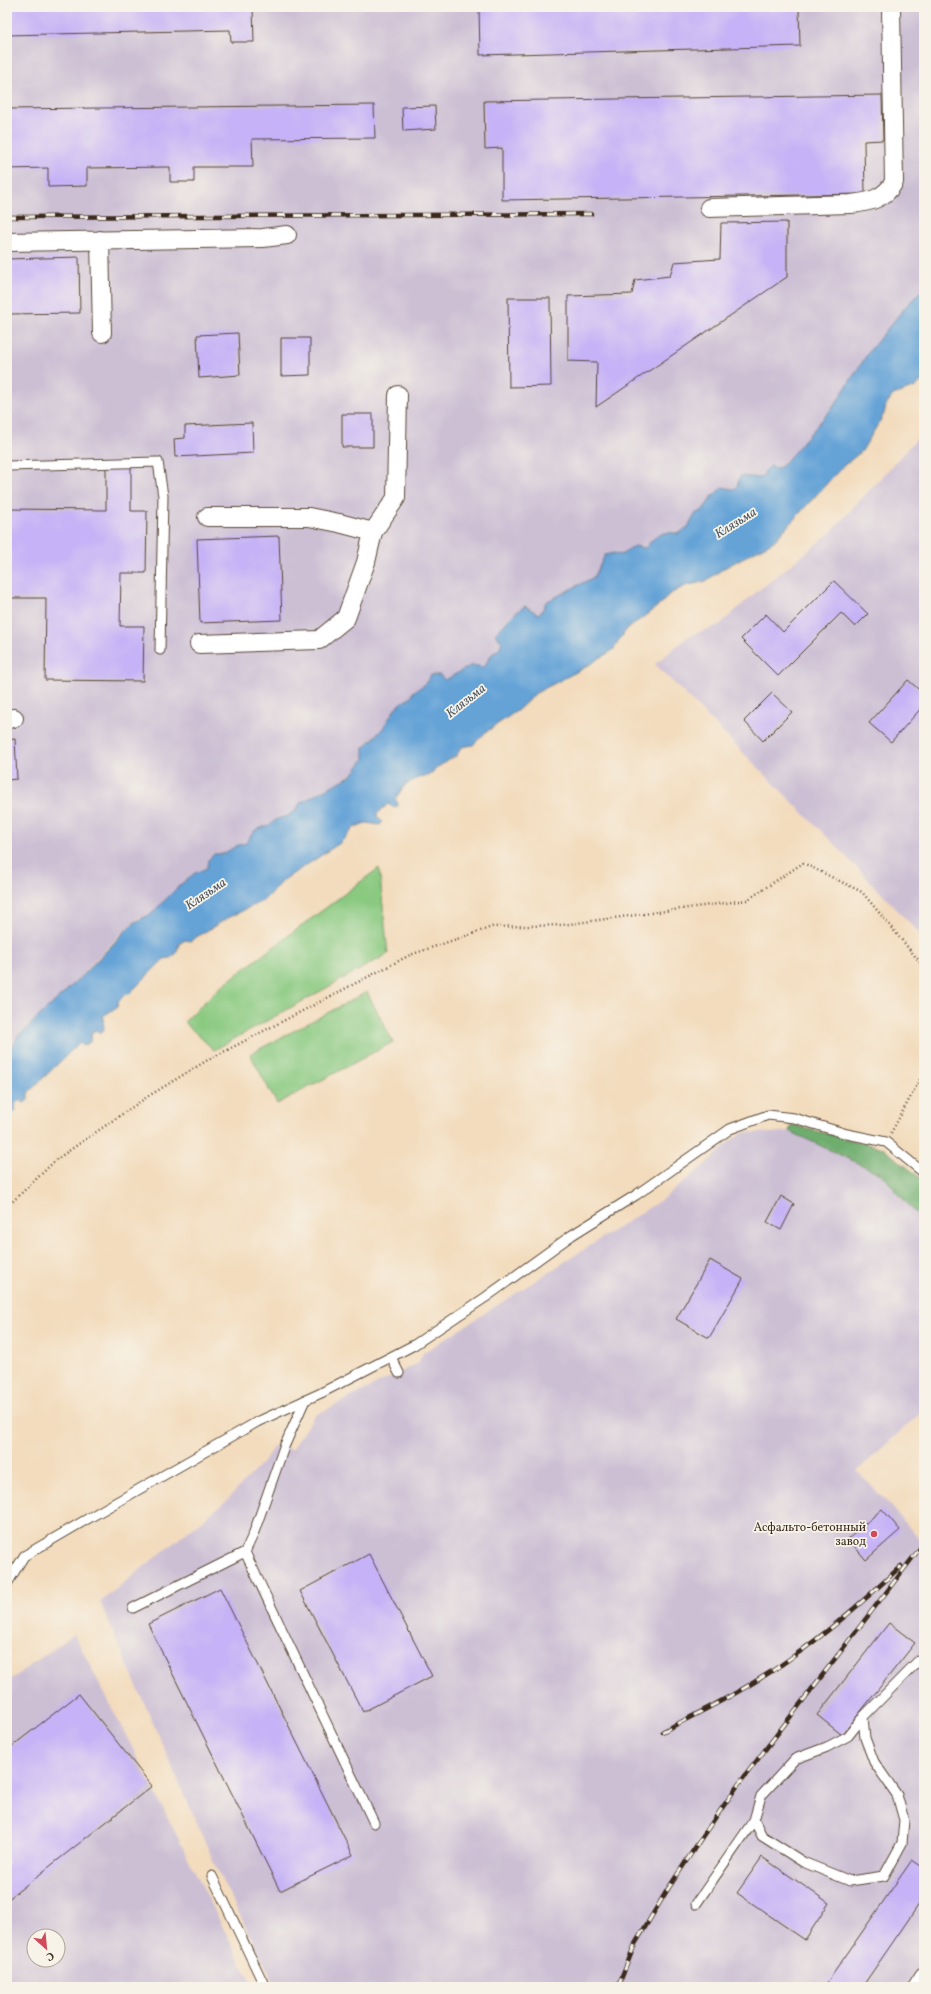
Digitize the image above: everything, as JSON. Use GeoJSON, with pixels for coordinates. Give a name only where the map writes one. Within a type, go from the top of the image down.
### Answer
{"type":"FeatureCollection","features":[{"type":"Feature","properties":{"kind":"street"},"geometry":{"type":"LineString","coordinates":[[709,208],[850,204],[864,202],[889,192],[894,182],[890,7]]}},
{"type":"Feature","properties":{"kind":"street"},"geometry":{"type":"LineString","coordinates":[[7,242],[264,238],[287,235]]}},
{"type":"Feature","properties":{"kind":"street"},"geometry":{"type":"LineString","coordinates":[[100,240],[102,333]]}},
{"type":"Feature","properties":{"kind":"street"},"geometry":{"type":"LineString","coordinates":[[199,644],[319,640],[346,618],[366,562],[373,532],[396,498],[398,395]]}},
{"type":"Feature","properties":{"kind":"street"},"geometry":{"type":"LineString","coordinates":[[207,517],[309,517],[373,532]]}},
{"type":"Feature","properties":{"kind":"street"},"geometry":{"type":"LineString","coordinates":[[918,1987],[924,1976]]}},
{"type":"Feature","properties":{"kind":"lane"},"geometry":{"type":"LineString","coordinates":[[7,466],[158,462],[163,496],[160,650]]}},
{"type":"Feature","properties":{"kind":"lane"},"geometry":{"type":"LineString","coordinates":[[7,1584],[24,1556],[257,1422],[305,1400],[414,1345],[486,1297],[572,1234],[636,1195],[730,1129],[768,1115],[794,1118],[847,1134],[886,1142],[924,1174]]}},
{"type":"Feature","properties":{"kind":"lane"},"geometry":{"type":"LineString","coordinates":[[391,1357],[399,1373]]}},
{"type":"Feature","properties":{"kind":"lane"},"geometry":{"type":"LineString","coordinates":[[133,1608],[245,1552],[253,1535],[284,1447],[305,1400]]}},
{"type":"Feature","properties":{"kind":"lane"},"geometry":{"type":"LineString","coordinates":[[245,1552],[374,1823]]}},
{"type":"Feature","properties":{"kind":"lane"},"geometry":{"type":"LineString","coordinates":[[696,1904],[754,1820],[761,1796],[795,1759],[827,1747],[848,1736],[863,1717],[924,1655]]}},
{"type":"Feature","properties":{"kind":"lane"},"geometry":{"type":"LineString","coordinates":[[754,1820],[762,1836],[803,1862],[850,1881],[884,1876],[902,1843],[904,1820],[897,1795],[874,1762],[865,1738],[863,1717]]}},
{"type":"Feature","properties":{"kind":"lane"},"geometry":{"type":"LineString","coordinates":[[212,1876],[265,1987]]}},
{"type":"Feature","properties":{"kind":"path"},"geometry":{"type":"LineString","coordinates":[[7,1206],[57,1159],[147,1097],[206,1060],[410,955],[492,927],[562,925],[748,900],[803,863],[862,892],[924,967]]}},
{"type":"Feature","properties":{"kind":"path"},"geometry":{"type":"LineString","coordinates":[[886,1142],[924,1072]]}},
{"type":"Feature","properties":{"kind":"shaded area"},"geometry":{"type":"Polygon","coordinates":[[[7,7],[924,7],[924,288],[907,305],[870,350],[834,406],[782,466],[765,474],[761,478],[740,476],[737,487],[734,489],[728,487],[712,497],[688,527],[682,532],[678,534],[672,531],[647,547],[627,550],[621,555],[614,553],[604,560],[594,577],[546,602],[542,611],[538,615],[525,606],[501,627],[502,642],[499,649],[491,655],[484,667],[472,665],[445,680],[427,679],[424,685],[413,692],[412,696],[396,707],[390,714],[387,723],[364,747],[364,759],[351,775],[300,803],[297,809],[288,816],[277,819],[270,825],[255,830],[246,843],[208,860],[207,868],[195,873],[150,915],[140,917],[125,929],[54,1004],[37,1018],[26,1031],[18,1035],[15,1043],[7,1049],[7,7]]]}},
{"type":"Feature","properties":{"kind":"shaded area"},"geometry":{"type":"Polygon","coordinates":[[[924,431],[924,938],[840,850],[655,664],[689,636],[719,625],[754,594],[828,535],[924,431]]]}},
{"type":"Feature","properties":{"kind":"shaded area"},"geometry":{"type":"Polygon","coordinates":[[[789,1131],[881,1174],[924,1222],[924,1410],[857,1471],[892,1507],[924,1545],[924,1957],[906,1987],[276,1987],[220,1876],[100,1602],[227,1500],[264,1461],[276,1443],[291,1450],[314,1416],[418,1363],[423,1353],[667,1196],[712,1159],[730,1141],[745,1132],[770,1133],[789,1131]]]}},
{"type":"Feature","properties":{"kind":"shaded area"},"geometry":{"type":"Polygon","coordinates":[[[74,1634],[253,1987],[7,1987],[7,1682],[74,1634]]]}},
{"type":"Feature","properties":{"kind":"green space"},"geometry":{"type":"Polygon","coordinates":[[[379,868],[388,954],[214,1050],[184,1022],[220,987],[379,868]]]}},
{"type":"Feature","properties":{"kind":"green space"},"geometry":{"type":"Polygon","coordinates":[[[367,992],[393,1042],[277,1104],[250,1054],[367,992]]]}},
{"type":"Feature","properties":{"kind":"green space"},"geometry":{"type":"Polygon","coordinates":[[[792,1125],[883,1148],[924,1181],[924,1222],[881,1174],[789,1131],[792,1125]]]}},
{"type":"Feature","properties":{"kind":"water","name":"Клязьма"},"geometry":{"type":"Polygon","coordinates":[[[924,288],[924,378],[916,387],[893,395],[886,405],[884,414],[862,451],[842,467],[774,541],[724,568],[706,581],[685,586],[668,595],[662,603],[626,630],[613,650],[582,669],[536,693],[518,710],[486,732],[473,745],[462,747],[456,756],[441,765],[429,775],[420,777],[405,785],[395,799],[398,806],[393,807],[388,804],[377,814],[378,818],[383,822],[380,825],[366,823],[355,827],[340,843],[282,881],[264,900],[226,919],[190,941],[185,940],[179,944],[176,954],[170,958],[164,959],[129,994],[126,994],[119,1000],[117,1007],[103,1016],[104,1031],[100,1033],[96,1030],[92,1032],[90,1042],[84,1046],[79,1043],[28,1093],[28,1100],[24,1103],[20,1100],[15,1104],[16,1110],[12,1115],[7,1114],[7,1049],[15,1043],[18,1035],[75,983],[128,928],[138,920],[150,915],[180,885],[195,873],[207,868],[208,860],[214,854],[223,854],[236,846],[246,843],[255,830],[270,825],[277,819],[288,816],[297,809],[300,803],[352,775],[364,759],[364,748],[383,728],[396,707],[412,696],[413,692],[424,685],[431,675],[440,675],[445,680],[472,665],[484,667],[491,655],[499,649],[502,642],[495,634],[514,614],[525,606],[538,614],[542,611],[546,602],[594,577],[605,555],[614,553],[621,555],[635,546],[643,548],[647,547],[660,534],[669,532],[678,534],[688,527],[696,513],[702,511],[712,497],[722,487],[734,489],[737,487],[740,476],[761,478],[766,470],[771,466],[775,469],[782,466],[834,406],[870,350],[907,305],[924,288]]]}},
{"type":"Feature","properties":{"kind":"building"},"geometry":{"type":"Polygon","coordinates":[[[7,7],[253,7],[254,42],[231,42],[230,30],[7,35],[7,7]]]}},
{"type":"Feature","properties":{"kind":"building"},"geometry":{"type":"Polygon","coordinates":[[[479,7],[799,7],[800,46],[480,55],[479,7]]]}},
{"type":"Feature","properties":{"kind":"building"},"geometry":{"type":"Polygon","coordinates":[[[882,95],[883,140],[864,141],[865,194],[502,200],[502,148],[485,149],[484,101],[882,95]]]}},
{"type":"Feature","properties":{"kind":"building"},"geometry":{"type":"Polygon","coordinates":[[[374,105],[375,138],[252,139],[253,167],[194,167],[194,182],[170,182],[170,167],[87,168],[87,186],[48,187],[48,168],[7,169],[7,109],[374,105]]]}},
{"type":"Feature","properties":{"kind":"building"},"geometry":{"type":"Polygon","coordinates":[[[435,106],[436,129],[403,131],[402,107],[435,106]]]}},
{"type":"Feature","properties":{"kind":"building"},"geometry":{"type":"Polygon","coordinates":[[[787,222],[787,277],[596,407],[597,362],[568,361],[568,296],[632,294],[635,280],[670,276],[674,262],[720,259],[721,223],[787,222]]]}},
{"type":"Feature","properties":{"kind":"building"},"geometry":{"type":"Polygon","coordinates":[[[79,257],[80,313],[7,314],[7,259],[79,257]]]}},
{"type":"Feature","properties":{"kind":"building"},"geometry":{"type":"Polygon","coordinates":[[[508,298],[550,298],[551,386],[509,387],[508,298]]]}},
{"type":"Feature","properties":{"kind":"building"},"geometry":{"type":"Polygon","coordinates":[[[238,333],[240,375],[199,378],[197,335],[238,333]]]}},
{"type":"Feature","properties":{"kind":"building"},"geometry":{"type":"Polygon","coordinates":[[[281,338],[310,338],[310,375],[281,376],[281,338]]]}},
{"type":"Feature","properties":{"kind":"building"},"geometry":{"type":"Polygon","coordinates":[[[342,414],[373,414],[373,447],[342,447],[342,414]]]}},
{"type":"Feature","properties":{"kind":"building"},"geometry":{"type":"Polygon","coordinates":[[[252,423],[253,453],[175,457],[174,439],[185,438],[185,426],[252,423]]]}},
{"type":"Feature","properties":{"kind":"building"},"geometry":{"type":"Polygon","coordinates":[[[106,467],[131,467],[131,511],[147,511],[146,573],[121,573],[120,626],[144,626],[143,681],[45,680],[46,598],[7,598],[7,509],[106,510],[106,467]]]}},
{"type":"Feature","properties":{"kind":"building"},"geometry":{"type":"Polygon","coordinates":[[[279,536],[282,620],[200,623],[197,539],[279,536]]]}},
{"type":"Feature","properties":{"kind":"building"},"geometry":{"type":"Polygon","coordinates":[[[834,581],[868,614],[855,627],[841,613],[778,676],[741,639],[766,614],[783,632],[834,581]]]}},
{"type":"Feature","properties":{"kind":"building"},"geometry":{"type":"Polygon","coordinates":[[[908,680],[924,694],[924,705],[891,742],[869,723],[908,680]]]}},
{"type":"Feature","properties":{"kind":"building"},"geometry":{"type":"Polygon","coordinates":[[[772,693],[792,712],[763,741],[744,721],[772,693]]]}},
{"type":"Feature","properties":{"kind":"building"},"geometry":{"type":"Polygon","coordinates":[[[15,739],[17,779],[7,780],[7,740],[15,739]]]}},
{"type":"Feature","properties":{"kind":"building"},"geometry":{"type":"Polygon","coordinates":[[[781,1196],[794,1204],[781,1230],[767,1222],[781,1196]]]}},
{"type":"Feature","properties":{"kind":"building"},"geometry":{"type":"Polygon","coordinates":[[[710,1260],[743,1279],[709,1338],[676,1319],[710,1260]]]}},
{"type":"Feature","properties":{"kind":"building","name":"Асфальто-бетонный завод"},"geometry":{"type":"Polygon","coordinates":[[[882,1509],[900,1530],[866,1560],[848,1539],[882,1509]]]}},
{"type":"Feature","properties":{"kind":"building"},"geometry":{"type":"Polygon","coordinates":[[[369,1554],[432,1676],[363,1712],[300,1591],[369,1554]]]}},
{"type":"Feature","properties":{"kind":"building"},"geometry":{"type":"Polygon","coordinates":[[[220,1588],[353,1855],[280,1891],[148,1624],[220,1588]]]}},
{"type":"Feature","properties":{"kind":"building"},"geometry":{"type":"Polygon","coordinates":[[[889,1623],[915,1643],[842,1735],[817,1715],[889,1623]]]}},
{"type":"Feature","properties":{"kind":"building"},"geometry":{"type":"Polygon","coordinates":[[[79,1694],[152,1786],[7,1900],[7,1741],[11,1747],[79,1694]]]}},
{"type":"Feature","properties":{"kind":"building"},"geometry":{"type":"Polygon","coordinates":[[[762,1857],[829,1903],[805,1940],[737,1893],[762,1857]]]}},
{"type":"Feature","properties":{"kind":"building"},"geometry":{"type":"Polygon","coordinates":[[[912,1860],[924,1868],[924,1897],[862,1987],[824,1987],[912,1860]]]}},
{"type":"Feature","properties":{"kind":"railway"},"geometry":{"type":"LineString","coordinates":[[7,217],[591,214]]}},
{"type":"Feature","properties":{"kind":"railway"},"geometry":{"type":"LineString","coordinates":[[618,1987],[635,1944],[666,1892],[702,1837],[738,1785],[924,1543]]}},
{"type":"Feature","properties":{"kind":"railway"},"geometry":{"type":"LineString","coordinates":[[662,1732],[712,1706],[776,1669],[820,1637],[848,1614],[901,1566]]}},
{"type":"Feature","properties":{"kind":"place","name":"Асфальто-бетонный завод"},"geometry":{"type":"Point","coordinates":[874,1534]}}]}
